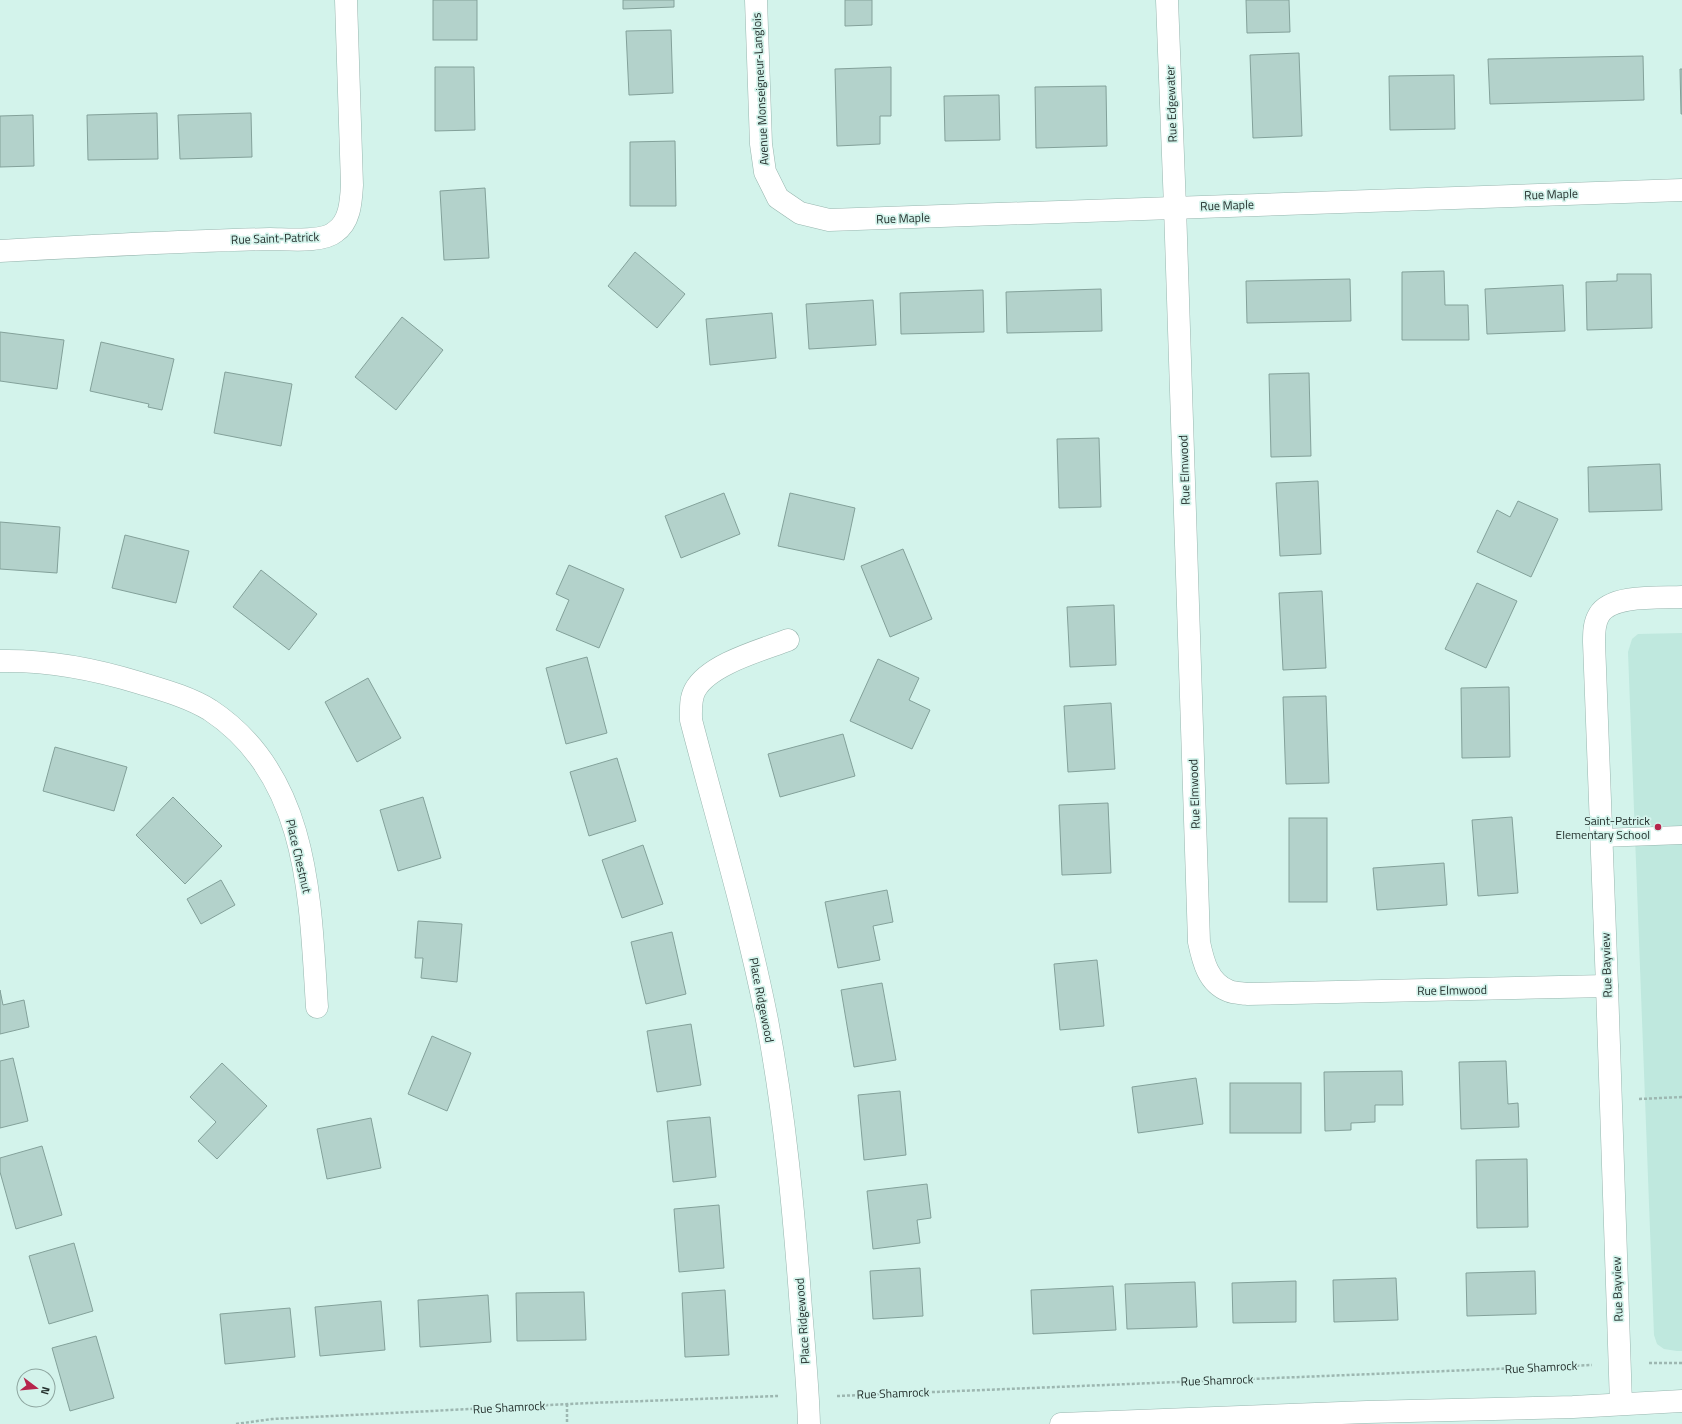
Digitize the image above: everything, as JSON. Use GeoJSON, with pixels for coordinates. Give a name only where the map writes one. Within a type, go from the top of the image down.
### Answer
{"type":"FeatureCollection","features":[{"type":"Feature","properties":{"kind":"street","name":"Rue Saint-Patrick"},"geometry":{"type":"LineString","coordinates":[[0,251],[207,240],[305,239],[322,237],[335,232],[346,218],[351,204],[352,186],[346,0]]}},
{"type":"Feature","properties":{"kind":"street","name":"Avenue Monseigneur-Langlois"},"geometry":{"type":"LineString","coordinates":[[756,0],[761,144],[765,172],[778,198]]}},
{"type":"Feature","properties":{"kind":"street","name":"Rue Edgewater"},"geometry":{"type":"LineString","coordinates":[[1167,0],[1175,207]]}},
{"type":"Feature","properties":{"kind":"street","name":"Rue Maple"},"geometry":{"type":"LineString","coordinates":[[778,198],[800,213],[829,220],[1682,190]]}},
{"type":"Feature","properties":{"kind":"street","name":"Rue Elmwood"},"geometry":{"type":"LineString","coordinates":[[1175,207],[1199,942],[1203,962],[1213,980],[1228,990],[1247,994],[1607,986]]}},
{"type":"Feature","properties":{"kind":"street","name":"Rue Bayview"},"geometry":{"type":"LineString","coordinates":[[1621,1404],[1594,642],[1595,626],[1599,614],[1607,606],[1619,601],[1682,597]]}},
{"type":"Feature","properties":{"kind":"street","name":"Place Ridgewood"},"geometry":{"type":"LineString","coordinates":[[788,640],[726,664],[706,677],[695,690],[691,703],[691,720],[748,933],[767,1021],[781,1106],[791,1189],[809,1424]]}},
{"type":"Feature","properties":{"kind":"street","name":"Place Chestnut"},"geometry":{"type":"LineString","coordinates":[[0,661],[68,666],[121,677],[166,691],[209,710],[238,733],[264,765],[282,794],[295,827],[310,907],[317,1007]]}},
{"type":"Feature","properties":{"kind":"street"},"geometry":{"type":"LineString","coordinates":[[1061,1424],[1322,1419],[1682,1401]]}},
{"type":"Feature","properties":{"kind":"lane"},"geometry":{"type":"LineString","coordinates":[[1601,838],[1682,835]]}},
{"type":"Feature","properties":{"kind":"path"},"geometry":{"type":"LineString","coordinates":[[1638,1099],[1682,1097]]}},
{"type":"Feature","properties":{"kind":"path"},"geometry":{"type":"LineString","coordinates":[[1648,1363],[1682,1363]]}},
{"type":"Feature","properties":{"kind":"path","name":"Rue Shamrock"},"geometry":{"type":"LineString","coordinates":[[836,1396],[1598,1364]]}},
{"type":"Feature","properties":{"kind":"path","name":"Rue Shamrock"},"geometry":{"type":"LineString","coordinates":[[236,1424],[272,1419],[567,1404],[782,1396]]}},
{"type":"Feature","properties":{"kind":"path"},"geometry":{"type":"LineString","coordinates":[[567,1404],[567,1424]]}},
{"type":"Feature","properties":{"kind":"shaded area","name":"Saint-Patrick Elementary School"},"geometry":{"type":"Polygon","coordinates":[[[1682,633],[1682,1351],[1677,1351],[1664,1349],[1657,1344],[1654,1335],[1628,652],[1632,639],[1638,634],[1682,633]]]}},
{"type":"Feature","properties":{"kind":"building"},"geometry":{"type":"Polygon","coordinates":[[[433,0],[477,0],[477,40],[433,40],[433,0]]]}},
{"type":"Feature","properties":{"kind":"building"},"geometry":{"type":"Polygon","coordinates":[[[623,0],[674,0],[674,7],[623,9],[623,0]]]}},
{"type":"Feature","properties":{"kind":"building"},"geometry":{"type":"Polygon","coordinates":[[[845,0],[872,0],[872,25],[845,26],[845,0]]]}},
{"type":"Feature","properties":{"kind":"building"},"geometry":{"type":"Polygon","coordinates":[[[1246,0],[1289,0],[1290,32],[1247,33],[1246,0]]]}},
{"type":"Feature","properties":{"kind":"building"},"geometry":{"type":"Polygon","coordinates":[[[671,30],[673,93],[629,95],[626,31],[671,30]]]}},
{"type":"Feature","properties":{"kind":"building"},"geometry":{"type":"Polygon","coordinates":[[[1299,53],[1302,136],[1253,138],[1250,55],[1299,53]]]}},
{"type":"Feature","properties":{"kind":"building"},"geometry":{"type":"Polygon","coordinates":[[[1643,56],[1644,100],[1490,104],[1488,59],[1643,56]]]}},
{"type":"Feature","properties":{"kind":"building"},"geometry":{"type":"Polygon","coordinates":[[[435,67],[474,67],[475,130],[435,131],[435,67]]]}},
{"type":"Feature","properties":{"kind":"building"},"geometry":{"type":"Polygon","coordinates":[[[891,67],[891,116],[880,116],[880,144],[837,146],[835,69],[891,67]]]}},
{"type":"Feature","properties":{"kind":"building"},"geometry":{"type":"Polygon","coordinates":[[[1680,69],[1682,69],[1682,114],[1681,114],[1680,69]]]}},
{"type":"Feature","properties":{"kind":"building"},"geometry":{"type":"Polygon","coordinates":[[[1454,75],[1455,129],[1390,130],[1389,76],[1454,75]]]}},
{"type":"Feature","properties":{"kind":"building"},"geometry":{"type":"Polygon","coordinates":[[[1106,86],[1107,146],[1036,148],[1035,87],[1106,86]]]}},
{"type":"Feature","properties":{"kind":"building"},"geometry":{"type":"Polygon","coordinates":[[[999,95],[1000,140],[945,141],[944,96],[999,95]]]}},
{"type":"Feature","properties":{"kind":"building"},"geometry":{"type":"Polygon","coordinates":[[[157,113],[158,159],[88,160],[87,115],[157,113]]]}},
{"type":"Feature","properties":{"kind":"building"},"geometry":{"type":"Polygon","coordinates":[[[251,113],[252,157],[180,159],[178,115],[251,113]]]}},
{"type":"Feature","properties":{"kind":"building"},"geometry":{"type":"Polygon","coordinates":[[[33,115],[34,166],[0,167],[0,116],[33,115]]]}},
{"type":"Feature","properties":{"kind":"building"},"geometry":{"type":"Polygon","coordinates":[[[675,141],[676,206],[630,206],[630,142],[675,141]]]}},
{"type":"Feature","properties":{"kind":"building"},"geometry":{"type":"Polygon","coordinates":[[[485,188],[489,258],[444,260],[440,191],[485,188]]]}},
{"type":"Feature","properties":{"kind":"building"},"geometry":{"type":"Polygon","coordinates":[[[635,252],[685,294],[657,328],[608,286],[635,252]]]}},
{"type":"Feature","properties":{"kind":"building"},"geometry":{"type":"Polygon","coordinates":[[[1444,271],[1445,305],[1468,305],[1469,340],[1402,340],[1402,272],[1444,271]]]}},
{"type":"Feature","properties":{"kind":"building"},"geometry":{"type":"Polygon","coordinates":[[[1617,274],[1651,274],[1652,328],[1587,330],[1586,282],[1617,281],[1617,274]]]}},
{"type":"Feature","properties":{"kind":"building"},"geometry":{"type":"Polygon","coordinates":[[[1350,279],[1351,321],[1247,323],[1246,281],[1350,279]]]}},
{"type":"Feature","properties":{"kind":"building"},"geometry":{"type":"Polygon","coordinates":[[[1563,285],[1565,331],[1487,334],[1485,289],[1563,285]]]}},
{"type":"Feature","properties":{"kind":"building"},"geometry":{"type":"Polygon","coordinates":[[[1101,289],[1102,331],[1007,333],[1006,292],[1101,289]]]}},
{"type":"Feature","properties":{"kind":"building"},"geometry":{"type":"Polygon","coordinates":[[[983,290],[984,332],[901,334],[900,293],[983,290]]]}},
{"type":"Feature","properties":{"kind":"building"},"geometry":{"type":"Polygon","coordinates":[[[873,300],[876,345],[809,349],[806,304],[873,300]]]}},
{"type":"Feature","properties":{"kind":"building"},"geometry":{"type":"Polygon","coordinates":[[[772,313],[776,358],[710,365],[706,319],[772,313]]]}},
{"type":"Feature","properties":{"kind":"building"},"geometry":{"type":"Polygon","coordinates":[[[402,317],[443,350],[396,410],[355,377],[402,317]]]}},
{"type":"Feature","properties":{"kind":"building"},"geometry":{"type":"Polygon","coordinates":[[[0,332],[64,340],[57,389],[0,381],[0,332]]]}},
{"type":"Feature","properties":{"kind":"building"},"geometry":{"type":"Polygon","coordinates":[[[101,342],[174,359],[162,410],[148,407],[149,404],[90,391],[101,342]]]}},
{"type":"Feature","properties":{"kind":"building"},"geometry":{"type":"Polygon","coordinates":[[[225,372],[292,384],[281,446],[214,433],[225,372]]]}},
{"type":"Feature","properties":{"kind":"building"},"geometry":{"type":"Polygon","coordinates":[[[1309,373],[1311,456],[1271,457],[1269,374],[1309,373]]]}},
{"type":"Feature","properties":{"kind":"building"},"geometry":{"type":"Polygon","coordinates":[[[1099,438],[1101,507],[1059,508],[1057,439],[1099,438]]]}},
{"type":"Feature","properties":{"kind":"building"},"geometry":{"type":"Polygon","coordinates":[[[1660,464],[1662,510],[1589,512],[1588,467],[1660,464]]]}},
{"type":"Feature","properties":{"kind":"building"},"geometry":{"type":"Polygon","coordinates":[[[1318,481],[1321,554],[1280,556],[1276,483],[1318,481]]]}},
{"type":"Feature","properties":{"kind":"building"},"geometry":{"type":"Polygon","coordinates":[[[724,493],[740,534],[681,558],[665,516],[724,493]]]}},
{"type":"Feature","properties":{"kind":"building"},"geometry":{"type":"Polygon","coordinates":[[[790,493],[855,508],[844,560],[778,546],[790,493]]]}},
{"type":"Feature","properties":{"kind":"building"},"geometry":{"type":"Polygon","coordinates":[[[1518,501],[1558,519],[1531,577],[1477,552],[1497,510],[1510,517],[1518,501]]]}},
{"type":"Feature","properties":{"kind":"building"},"geometry":{"type":"Polygon","coordinates":[[[0,522],[60,527],[57,573],[0,569],[0,522]]]}},
{"type":"Feature","properties":{"kind":"building"},"geometry":{"type":"Polygon","coordinates":[[[125,535],[189,551],[176,603],[112,588],[125,535]]]}},
{"type":"Feature","properties":{"kind":"building"},"geometry":{"type":"Polygon","coordinates":[[[903,549],[932,619],[890,637],[861,566],[903,549]]]}},
{"type":"Feature","properties":{"kind":"building"},"geometry":{"type":"Polygon","coordinates":[[[569,565],[624,589],[599,648],[556,630],[569,600],[556,594],[569,565]]]}},
{"type":"Feature","properties":{"kind":"building"},"geometry":{"type":"Polygon","coordinates":[[[261,570],[317,614],[289,650],[233,607],[261,570]]]}},
{"type":"Feature","properties":{"kind":"building"},"geometry":{"type":"Polygon","coordinates":[[[1477,583],[1517,601],[1486,668],[1445,649],[1477,583]]]}},
{"type":"Feature","properties":{"kind":"building"},"geometry":{"type":"Polygon","coordinates":[[[1322,591],[1326,668],[1283,670],[1279,593],[1322,591]]]}},
{"type":"Feature","properties":{"kind":"building"},"geometry":{"type":"Polygon","coordinates":[[[1114,605],[1116,665],[1070,667],[1067,607],[1114,605]]]}},
{"type":"Feature","properties":{"kind":"building"},"geometry":{"type":"Polygon","coordinates":[[[587,657],[607,733],[566,744],[546,668],[587,657]]]}},
{"type":"Feature","properties":{"kind":"building"},"geometry":{"type":"Polygon","coordinates":[[[878,659],[919,678],[909,700],[930,710],[912,749],[850,721],[878,659]]]}},
{"type":"Feature","properties":{"kind":"building"},"geometry":{"type":"Polygon","coordinates":[[[368,678],[401,738],[357,762],[325,702],[368,678]]]}},
{"type":"Feature","properties":{"kind":"building"},"geometry":{"type":"Polygon","coordinates":[[[1509,687],[1510,757],[1462,758],[1461,688],[1509,687]]]}},
{"type":"Feature","properties":{"kind":"building"},"geometry":{"type":"Polygon","coordinates":[[[1326,696],[1329,783],[1286,784],[1283,697],[1326,696]]]}},
{"type":"Feature","properties":{"kind":"building"},"geometry":{"type":"Polygon","coordinates":[[[1111,703],[1115,769],[1068,772],[1064,706],[1111,703]]]}},
{"type":"Feature","properties":{"kind":"building"},"geometry":{"type":"Polygon","coordinates":[[[843,734],[855,776],[780,797],[768,754],[843,734]]]}},
{"type":"Feature","properties":{"kind":"building"},"geometry":{"type":"Polygon","coordinates":[[[55,747],[127,767],[114,811],[43,791],[55,747]]]}},
{"type":"Feature","properties":{"kind":"building"},"geometry":{"type":"Polygon","coordinates":[[[617,758],[636,821],[589,836],[570,772],[617,758]]]}},
{"type":"Feature","properties":{"kind":"building"},"geometry":{"type":"Polygon","coordinates":[[[173,797],[222,846],[185,884],[136,835],[173,797]]]}},
{"type":"Feature","properties":{"kind":"building"},"geometry":{"type":"Polygon","coordinates":[[[423,797],[441,858],[398,871],[380,810],[423,797]]]}},
{"type":"Feature","properties":{"kind":"building"},"geometry":{"type":"Polygon","coordinates":[[[1108,803],[1111,873],[1062,875],[1059,805],[1108,803]]]}},
{"type":"Feature","properties":{"kind":"building"},"geometry":{"type":"Polygon","coordinates":[[[1512,817],[1518,893],[1478,896],[1472,820],[1512,817]]]}},
{"type":"Feature","properties":{"kind":"building"},"geometry":{"type":"Polygon","coordinates":[[[1289,818],[1327,818],[1327,902],[1289,902],[1289,818]]]}},
{"type":"Feature","properties":{"kind":"building"},"geometry":{"type":"Polygon","coordinates":[[[643,845],[663,904],[622,918],[602,860],[643,845]]]}},
{"type":"Feature","properties":{"kind":"building"},"geometry":{"type":"Polygon","coordinates":[[[1444,863],[1447,905],[1377,910],[1373,868],[1444,863]]]}},
{"type":"Feature","properties":{"kind":"building"},"geometry":{"type":"Polygon","coordinates":[[[221,880],[235,905],[201,924],[187,899],[221,880]]]}},
{"type":"Feature","properties":{"kind":"building"},"geometry":{"type":"Polygon","coordinates":[[[887,890],[893,922],[873,926],[880,960],[838,968],[825,902],[887,890]]]}},
{"type":"Feature","properties":{"kind":"building"},"geometry":{"type":"Polygon","coordinates":[[[418,921],[462,924],[457,982],[421,978],[423,958],[415,958],[418,921]]]}},
{"type":"Feature","properties":{"kind":"building"},"geometry":{"type":"Polygon","coordinates":[[[672,932],[686,994],[646,1004],[631,942],[672,932]]]}},
{"type":"Feature","properties":{"kind":"building"},"geometry":{"type":"Polygon","coordinates":[[[1097,960],[1104,1026],[1060,1030],[1054,964],[1097,960]]]}},
{"type":"Feature","properties":{"kind":"building"},"geometry":{"type":"Polygon","coordinates":[[[882,983],[896,1060],[854,1067],[841,990],[882,983]]]}},
{"type":"Feature","properties":{"kind":"building"},"geometry":{"type":"Polygon","coordinates":[[[0,990],[3,1005],[24,1000],[29,1027],[0,1034],[0,990]]]}},
{"type":"Feature","properties":{"kind":"building"},"geometry":{"type":"Polygon","coordinates":[[[691,1024],[701,1085],[657,1092],[647,1031],[691,1024]]]}},
{"type":"Feature","properties":{"kind":"building"},"geometry":{"type":"Polygon","coordinates":[[[432,1036],[471,1053],[447,1111],[408,1094],[432,1036]]]}},
{"type":"Feature","properties":{"kind":"building"},"geometry":{"type":"Polygon","coordinates":[[[13,1058],[28,1121],[0,1128],[0,1061],[13,1058]]]}},
{"type":"Feature","properties":{"kind":"building"},"geometry":{"type":"Polygon","coordinates":[[[1506,1061],[1508,1104],[1518,1103],[1519,1127],[1461,1129],[1459,1062],[1506,1061]]]}},
{"type":"Feature","properties":{"kind":"building"},"geometry":{"type":"Polygon","coordinates":[[[222,1063],[267,1106],[217,1159],[198,1141],[216,1122],[190,1097],[222,1063]]]}},
{"type":"Feature","properties":{"kind":"building"},"geometry":{"type":"Polygon","coordinates":[[[1402,1071],[1403,1105],[1375,1105],[1375,1122],[1351,1123],[1351,1130],[1325,1131],[1324,1072],[1402,1071]]]}},
{"type":"Feature","properties":{"kind":"building"},"geometry":{"type":"Polygon","coordinates":[[[1196,1078],[1203,1124],[1138,1133],[1132,1087],[1196,1078]]]}},
{"type":"Feature","properties":{"kind":"building"},"geometry":{"type":"Polygon","coordinates":[[[1230,1083],[1301,1083],[1301,1133],[1230,1133],[1230,1083]]]}},
{"type":"Feature","properties":{"kind":"building"},"geometry":{"type":"Polygon","coordinates":[[[900,1091],[906,1155],[864,1160],[858,1095],[900,1091]]]}},
{"type":"Feature","properties":{"kind":"building"},"geometry":{"type":"Polygon","coordinates":[[[710,1117],[716,1177],[673,1182],[667,1121],[710,1117]]]}},
{"type":"Feature","properties":{"kind":"building"},"geometry":{"type":"Polygon","coordinates":[[[371,1118],[381,1168],[327,1179],[317,1129],[371,1118]]]}},
{"type":"Feature","properties":{"kind":"building"},"geometry":{"type":"Polygon","coordinates":[[[42,1146],[62,1215],[16,1229],[0,1172],[0,1158],[42,1146]]]}},
{"type":"Feature","properties":{"kind":"building"},"geometry":{"type":"Polygon","coordinates":[[[1527,1159],[1528,1227],[1477,1228],[1476,1160],[1527,1159]]]}},
{"type":"Feature","properties":{"kind":"building"},"geometry":{"type":"Polygon","coordinates":[[[927,1184],[931,1218],[917,1220],[920,1243],[873,1249],[867,1191],[927,1184]]]}},
{"type":"Feature","properties":{"kind":"building"},"geometry":{"type":"Polygon","coordinates":[[[719,1205],[724,1268],[679,1272],[674,1209],[719,1205]]]}},
{"type":"Feature","properties":{"kind":"building"},"geometry":{"type":"Polygon","coordinates":[[[74,1243],[93,1311],[49,1324],[29,1256],[74,1243]]]}},
{"type":"Feature","properties":{"kind":"building"},"geometry":{"type":"Polygon","coordinates":[[[920,1268],[923,1316],[873,1319],[870,1271],[920,1268]]]}},
{"type":"Feature","properties":{"kind":"building"},"geometry":{"type":"Polygon","coordinates":[[[1535,1271],[1536,1314],[1467,1316],[1466,1273],[1535,1271]]]}},
{"type":"Feature","properties":{"kind":"building"},"geometry":{"type":"Polygon","coordinates":[[[1396,1278],[1398,1320],[1334,1322],[1333,1280],[1396,1278]]]}},
{"type":"Feature","properties":{"kind":"building"},"geometry":{"type":"Polygon","coordinates":[[[1296,1281],[1296,1322],[1233,1323],[1232,1283],[1296,1281]]]}},
{"type":"Feature","properties":{"kind":"building"},"geometry":{"type":"Polygon","coordinates":[[[1195,1282],[1197,1327],[1127,1329],[1125,1284],[1195,1282]]]}},
{"type":"Feature","properties":{"kind":"building"},"geometry":{"type":"Polygon","coordinates":[[[1113,1286],[1116,1330],[1033,1334],[1031,1290],[1113,1286]]]}},
{"type":"Feature","properties":{"kind":"building"},"geometry":{"type":"Polygon","coordinates":[[[725,1290],[729,1355],[685,1357],[682,1293],[725,1290]]]}},
{"type":"Feature","properties":{"kind":"building"},"geometry":{"type":"Polygon","coordinates":[[[584,1292],[586,1340],[517,1341],[516,1293],[584,1292]]]}},
{"type":"Feature","properties":{"kind":"building"},"geometry":{"type":"Polygon","coordinates":[[[488,1295],[491,1342],[420,1347],[418,1300],[488,1295]]]}},
{"type":"Feature","properties":{"kind":"building"},"geometry":{"type":"Polygon","coordinates":[[[381,1301],[385,1350],[320,1356],[315,1307],[381,1301]]]}},
{"type":"Feature","properties":{"kind":"building"},"geometry":{"type":"Polygon","coordinates":[[[290,1308],[295,1357],[225,1364],[220,1314],[290,1308]]]}},
{"type":"Feature","properties":{"kind":"building"},"geometry":{"type":"Polygon","coordinates":[[[96,1336],[114,1398],[70,1411],[52,1348],[96,1336]]]}},
{"type":"Feature","properties":{"kind":"place","name":"Saint-Patrick Elementary School"},"geometry":{"type":"Point","coordinates":[1658,827]}}]}
